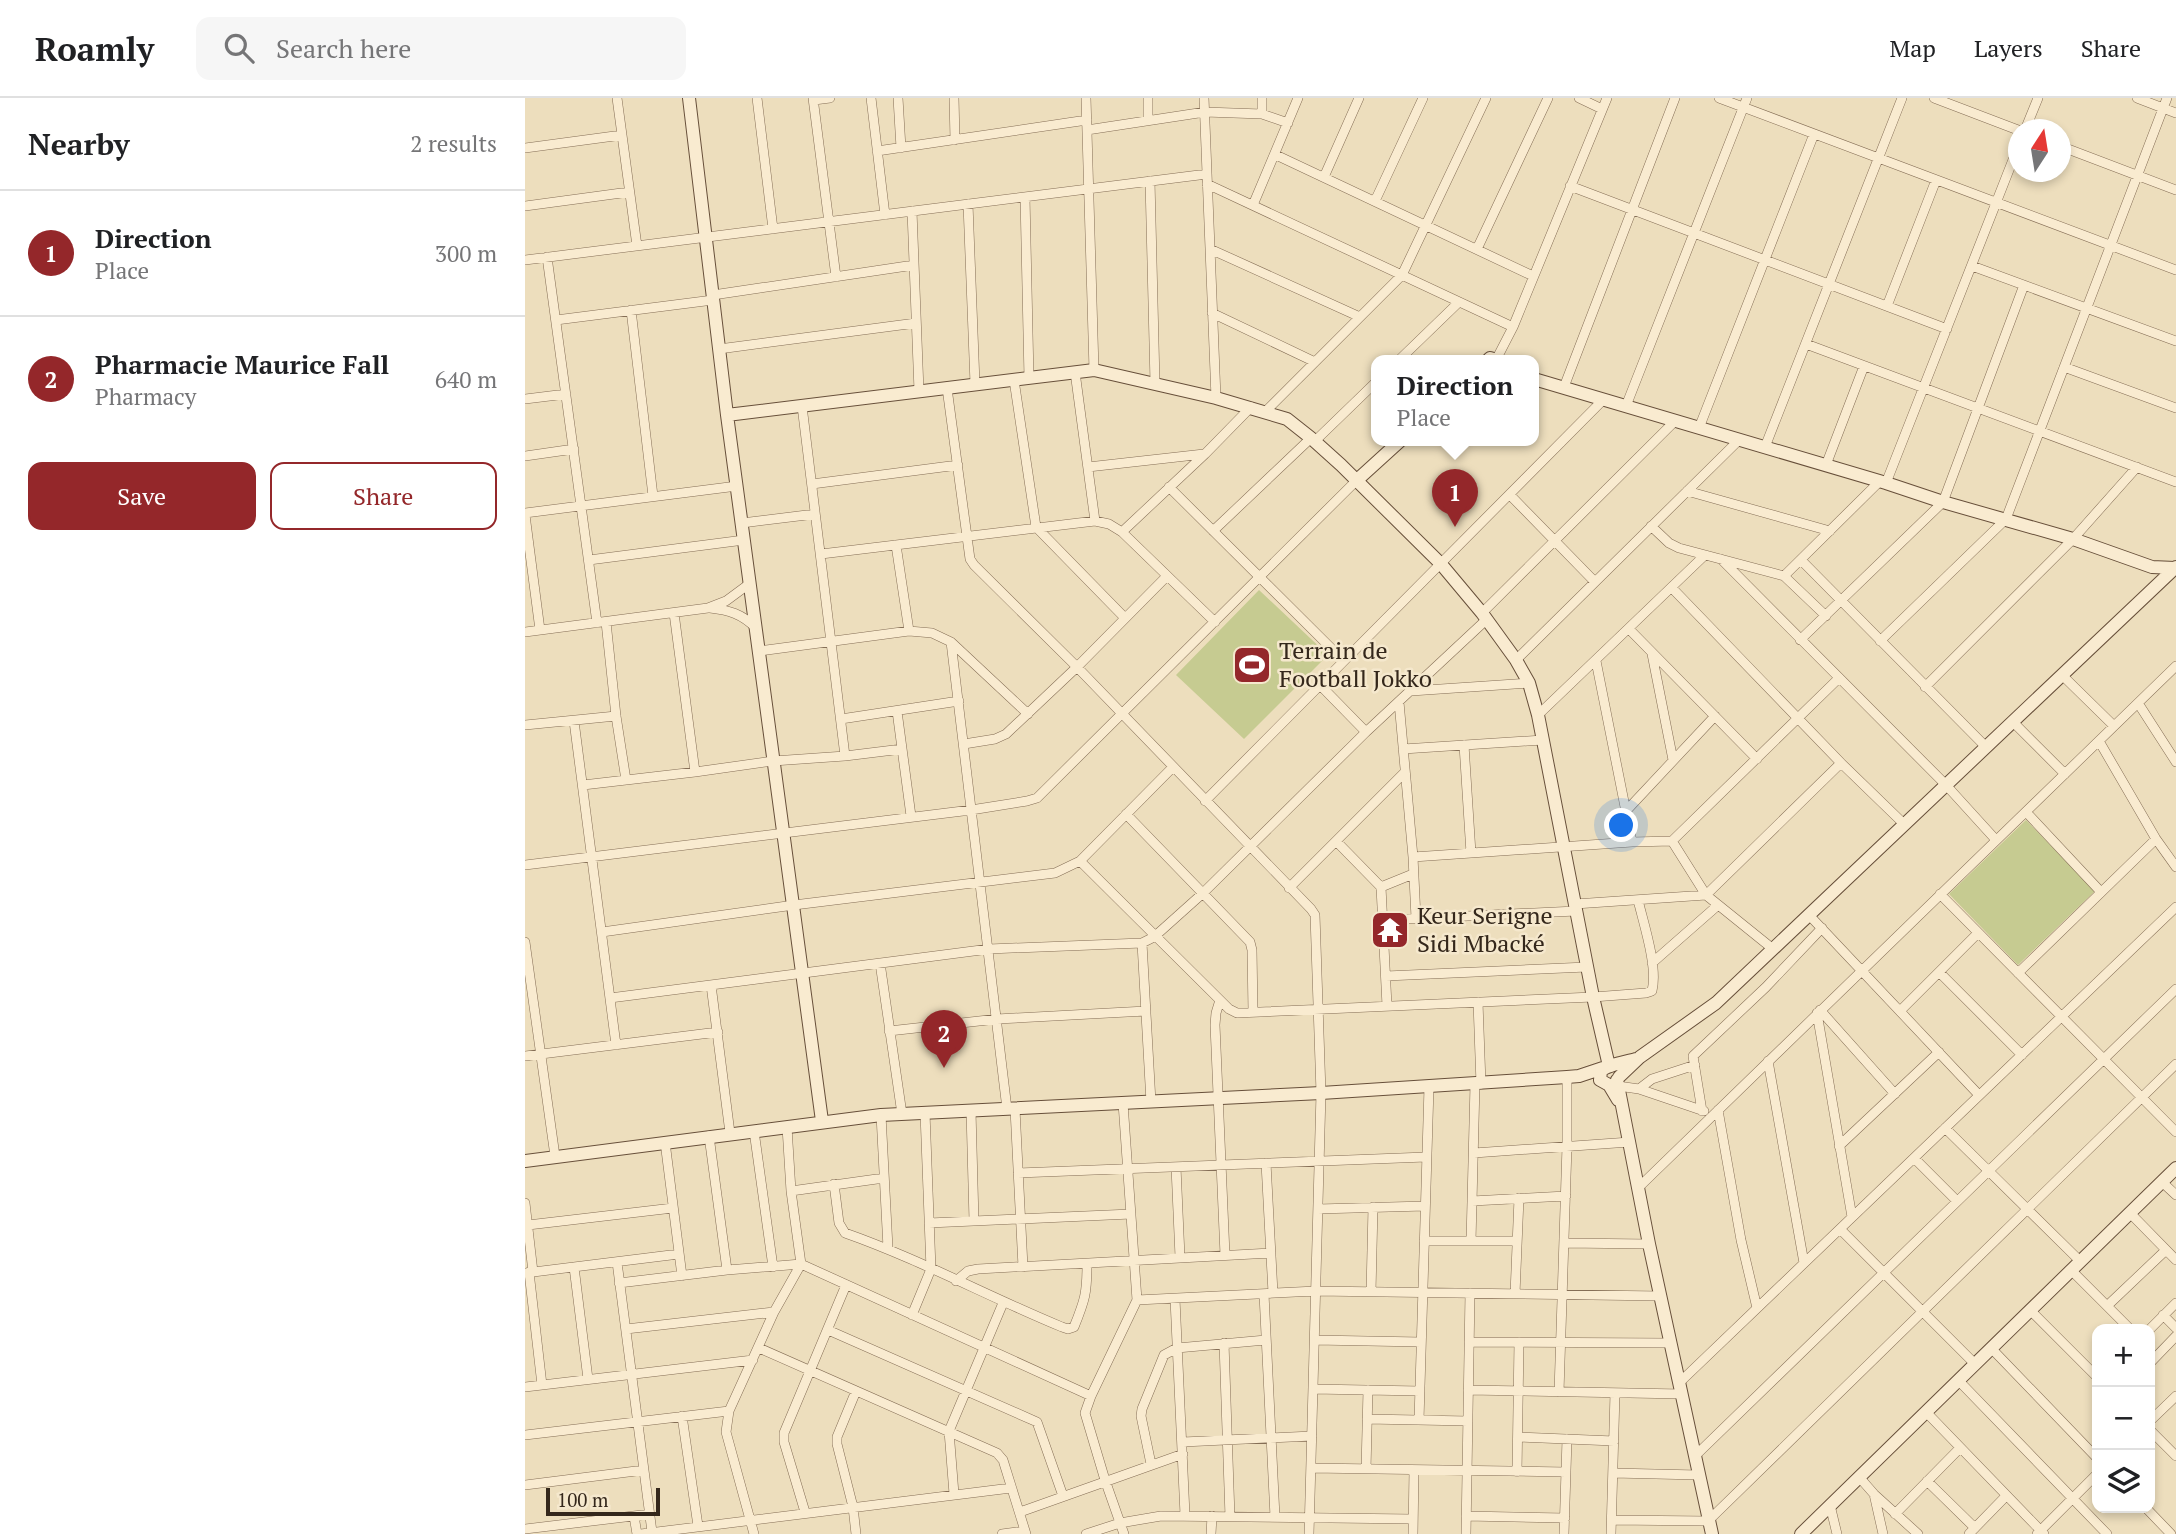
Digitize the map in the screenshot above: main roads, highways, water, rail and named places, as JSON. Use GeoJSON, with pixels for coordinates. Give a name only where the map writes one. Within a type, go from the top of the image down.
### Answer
{"type":"FeatureCollection","features":[{"type":"Feature","properties":{"kind":"main road"},"geometry":{"type":"LineString","coordinates":[[689,98],[727,415],[822,1121]]}},
{"type":"Feature","properties":{"kind":"main road"},"geometry":{"type":"LineString","coordinates":[[727,415],[1094,370],[1216,398],[1287,419],[1313,440],[1441,564],[1516,660],[1529,683],[1538,715],[1593,997],[1611,1076],[1623,1110],[1711,1534]]}},
{"type":"Feature","properties":{"kind":"main road"},"geometry":{"type":"LineString","coordinates":[[1539,380],[2073,539],[2152,567],[2176,568]]}},
{"type":"Feature","properties":{"kind":"main road"},"geometry":{"type":"LineString","coordinates":[[1356,481],[1394,446]]}},
{"type":"Feature","properties":{"kind":"main road"},"geometry":{"type":"LineString","coordinates":[[525,1160],[881,1115],[1611,1076],[1716,1003],[2176,568]]}},
{"type":"Feature","properties":{"kind":"main road"},"geometry":{"type":"LineString","coordinates":[[1801,1534],[2176,1168]]}},
{"type":"Feature","properties":{"kind":"place","name":"Direction"},"geometry":{"type":"Point","coordinates":[1455,527]}},
{"type":"Feature","properties":{"kind":"place","name":"Terrain de Football Jokko"},"geometry":{"type":"Point","coordinates":[1252,665]}},
{"type":"Feature","properties":{"kind":"place","name":"Keur Serigne Sidi Mbacké"},"geometry":{"type":"Point","coordinates":[1390,930]}},
{"type":"Feature","properties":{"kind":"place","name":"Pharmacie Maurice Fall"},"geometry":{"type":"Point","coordinates":[944,1068]}}]}
